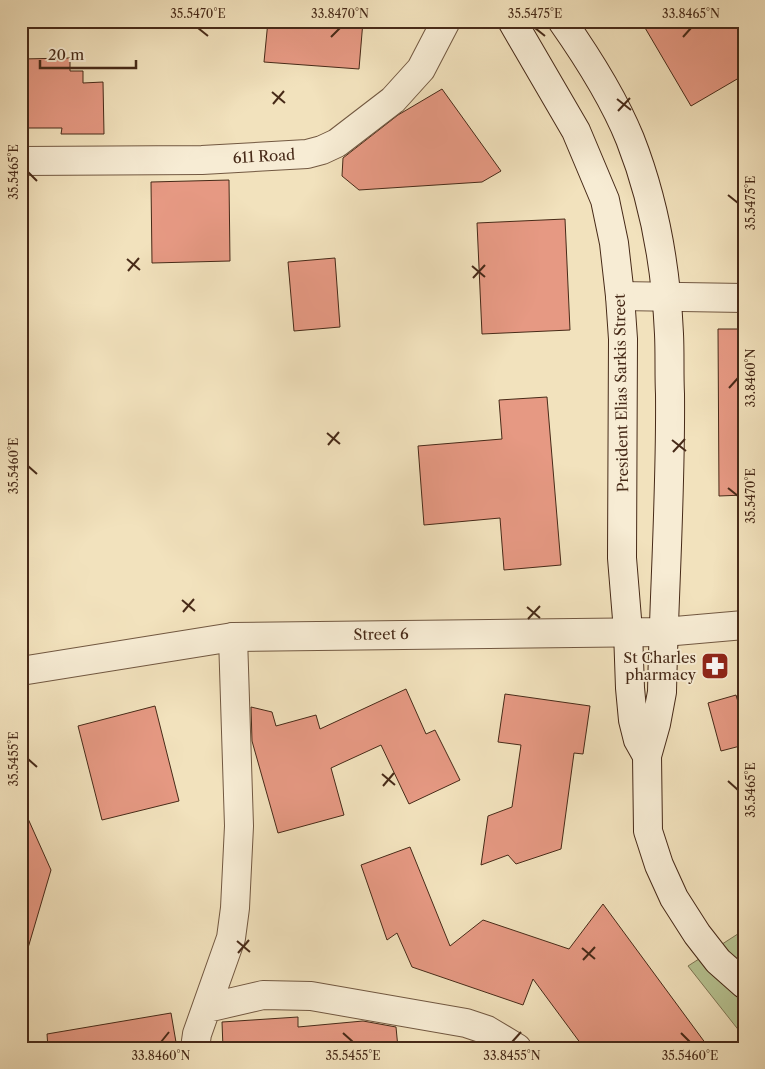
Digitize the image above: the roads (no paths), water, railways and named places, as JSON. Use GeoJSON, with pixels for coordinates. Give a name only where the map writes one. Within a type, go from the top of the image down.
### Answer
{"type":"FeatureCollection","features":[{"type":"Feature","properties":{"kind":"street","name":"611 Road"},"geometry":{"type":"LineString","coordinates":[[21,161],[202,160],[307,154],[322,150],[337,143],[393,100],[422,69],[446,21]]}},
{"type":"Feature","properties":{"kind":"street","name":"President Elias Sarkis Street"},"geometry":{"type":"LineString","coordinates":[[512,21],[576,131],[605,200],[614,243],[623,339],[622,558],[630,688],[633,720],[638,740],[647,756]]}},
{"type":"Feature","properties":{"kind":"street","name":"President Elias Sarkis Street"},"geometry":{"type":"LineString","coordinates":[[562,21],[606,90],[629,138],[644,183],[660,245],[666,297],[670,335],[671,457],[662,692],[647,756],[648,831],[659,864],[674,898],[697,934],[718,961],[744,984]]}},
{"type":"Feature","properties":{"kind":"street"},"geometry":{"type":"LineString","coordinates":[[620,296],[744,298]]}},
{"type":"Feature","properties":{"kind":"street","name":"Street 6"},"geometry":{"type":"LineString","coordinates":[[21,671],[233,637],[664,632],[744,625]]}},
{"type":"Feature","properties":{"kind":"street"},"geometry":{"type":"LineString","coordinates":[[196,1048],[197,1034],[231,938],[235,908],[239,826],[233,637]]}},
{"type":"Feature","properties":{"kind":"street"},"geometry":{"type":"LineString","coordinates":[[206,1008],[263,995],[311,996],[466,1023],[486,1030],[517,1048]]}},
{"type":"Feature","properties":{"kind":"place","name":"St Charles pharmacy"},"geometry":{"type":"Point","coordinates":[715,666]}}]}
